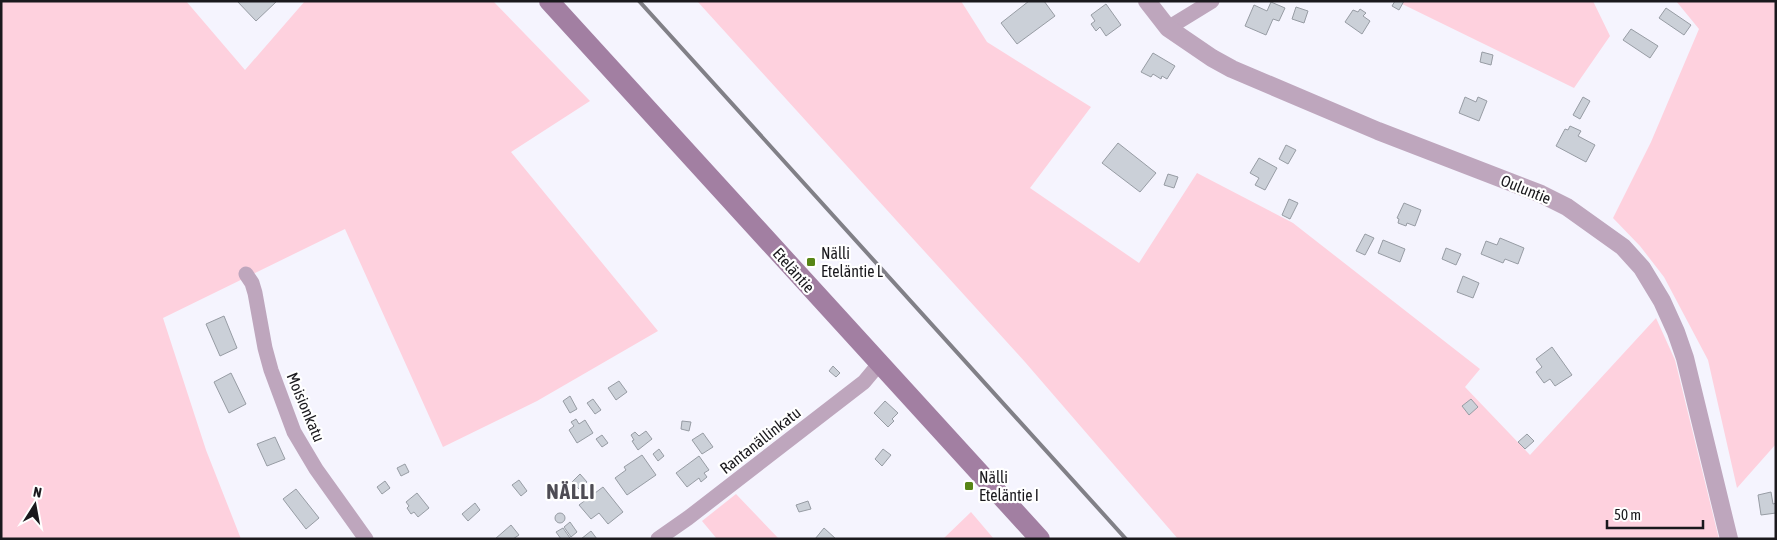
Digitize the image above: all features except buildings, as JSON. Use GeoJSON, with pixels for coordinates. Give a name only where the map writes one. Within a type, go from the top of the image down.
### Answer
{"type":"FeatureCollection","features":[{"type":"Feature","properties":{"kind":"main road","name":"Eteläntie"},"geometry":{"type":"LineString","coordinates":[[549,1],[1040,539]]}},
{"type":"Feature","properties":{"kind":"street","name":"Ouluntie"},"geometry":{"type":"LineString","coordinates":[[1147,1],[1168,28],[1212,58],[1257,81],[1554,200],[1587,220],[1623,247],[1642,268],[1653,285],[1676,332],[1685,358],[1729,539]]}},
{"type":"Feature","properties":{"kind":"street"},"geometry":{"type":"LineString","coordinates":[[1168,28],[1212,1]]}},
{"type":"Feature","properties":{"kind":"street","name":"Moisionkatu"},"geometry":{"type":"LineString","coordinates":[[246,274],[252,283],[255,293],[271,370],[294,432],[316,469],[366,539]]}},
{"type":"Feature","properties":{"kind":"street","name":"Rantanällinkatu"},"geometry":{"type":"LineString","coordinates":[[658,539],[696,512],[864,382],[879,364]]}},
{"type":"Feature","properties":{"kind":"shaded area"},"geometry":{"type":"Polygon","coordinates":[[[1,1],[186,1],[245,70],[305,1],[493,1],[590,101],[511,152],[658,331],[537,401],[443,447],[345,229],[163,318],[206,450],[241,539],[1,539],[1,1]]]}},
{"type":"Feature","properties":{"kind":"shaded area"},"geometry":{"type":"Polygon","coordinates":[[[697,1],[961,1],[987,42],[1091,107],[1030,188],[1139,263],[1197,173],[1293,223],[1480,369],[1465,387],[1530,455],[1656,318],[1675,360],[1719,539],[1178,539],[1025,362],[697,1]]]}},
{"type":"Feature","properties":{"kind":"shaded area"},"geometry":{"type":"Polygon","coordinates":[[[1396,1],[1593,1],[1610,36],[1574,88],[1396,1]]]}},
{"type":"Feature","properties":{"kind":"shaded area"},"geometry":{"type":"Polygon","coordinates":[[[1676,1],[1776,1],[1776,444],[1737,488],[1708,360],[1664,277],[1640,246],[1613,218],[1651,142],[1699,29],[1676,1]]]}},
{"type":"Feature","properties":{"kind":"shaded area"},"geometry":{"type":"Polygon","coordinates":[[[736,494],[779,539],[717,539],[702,521],[736,494]]]}},
{"type":"Feature","properties":{"kind":"shaded area"},"geometry":{"type":"Polygon","coordinates":[[[971,512],[994,539],[943,539],[971,512]]]}},
{"type":"Feature","properties":{"kind":"railway"},"geometry":{"type":"LineString","coordinates":[[639,1],[1126,539]]}},
{"type":"Feature","properties":{"kind":"place","name":"Nälli Eteläntie L"},"geometry":{"type":"Point","coordinates":[811,262]}},
{"type":"Feature","properties":{"kind":"place","name":"Nälli Eteläntie I"},"geometry":{"type":"Point","coordinates":[969,486]}},
{"type":"Feature","properties":{"kind":"district","name":"NÄLLI"},"geometry":{"type":"Point","coordinates":[571,491]}}]}
